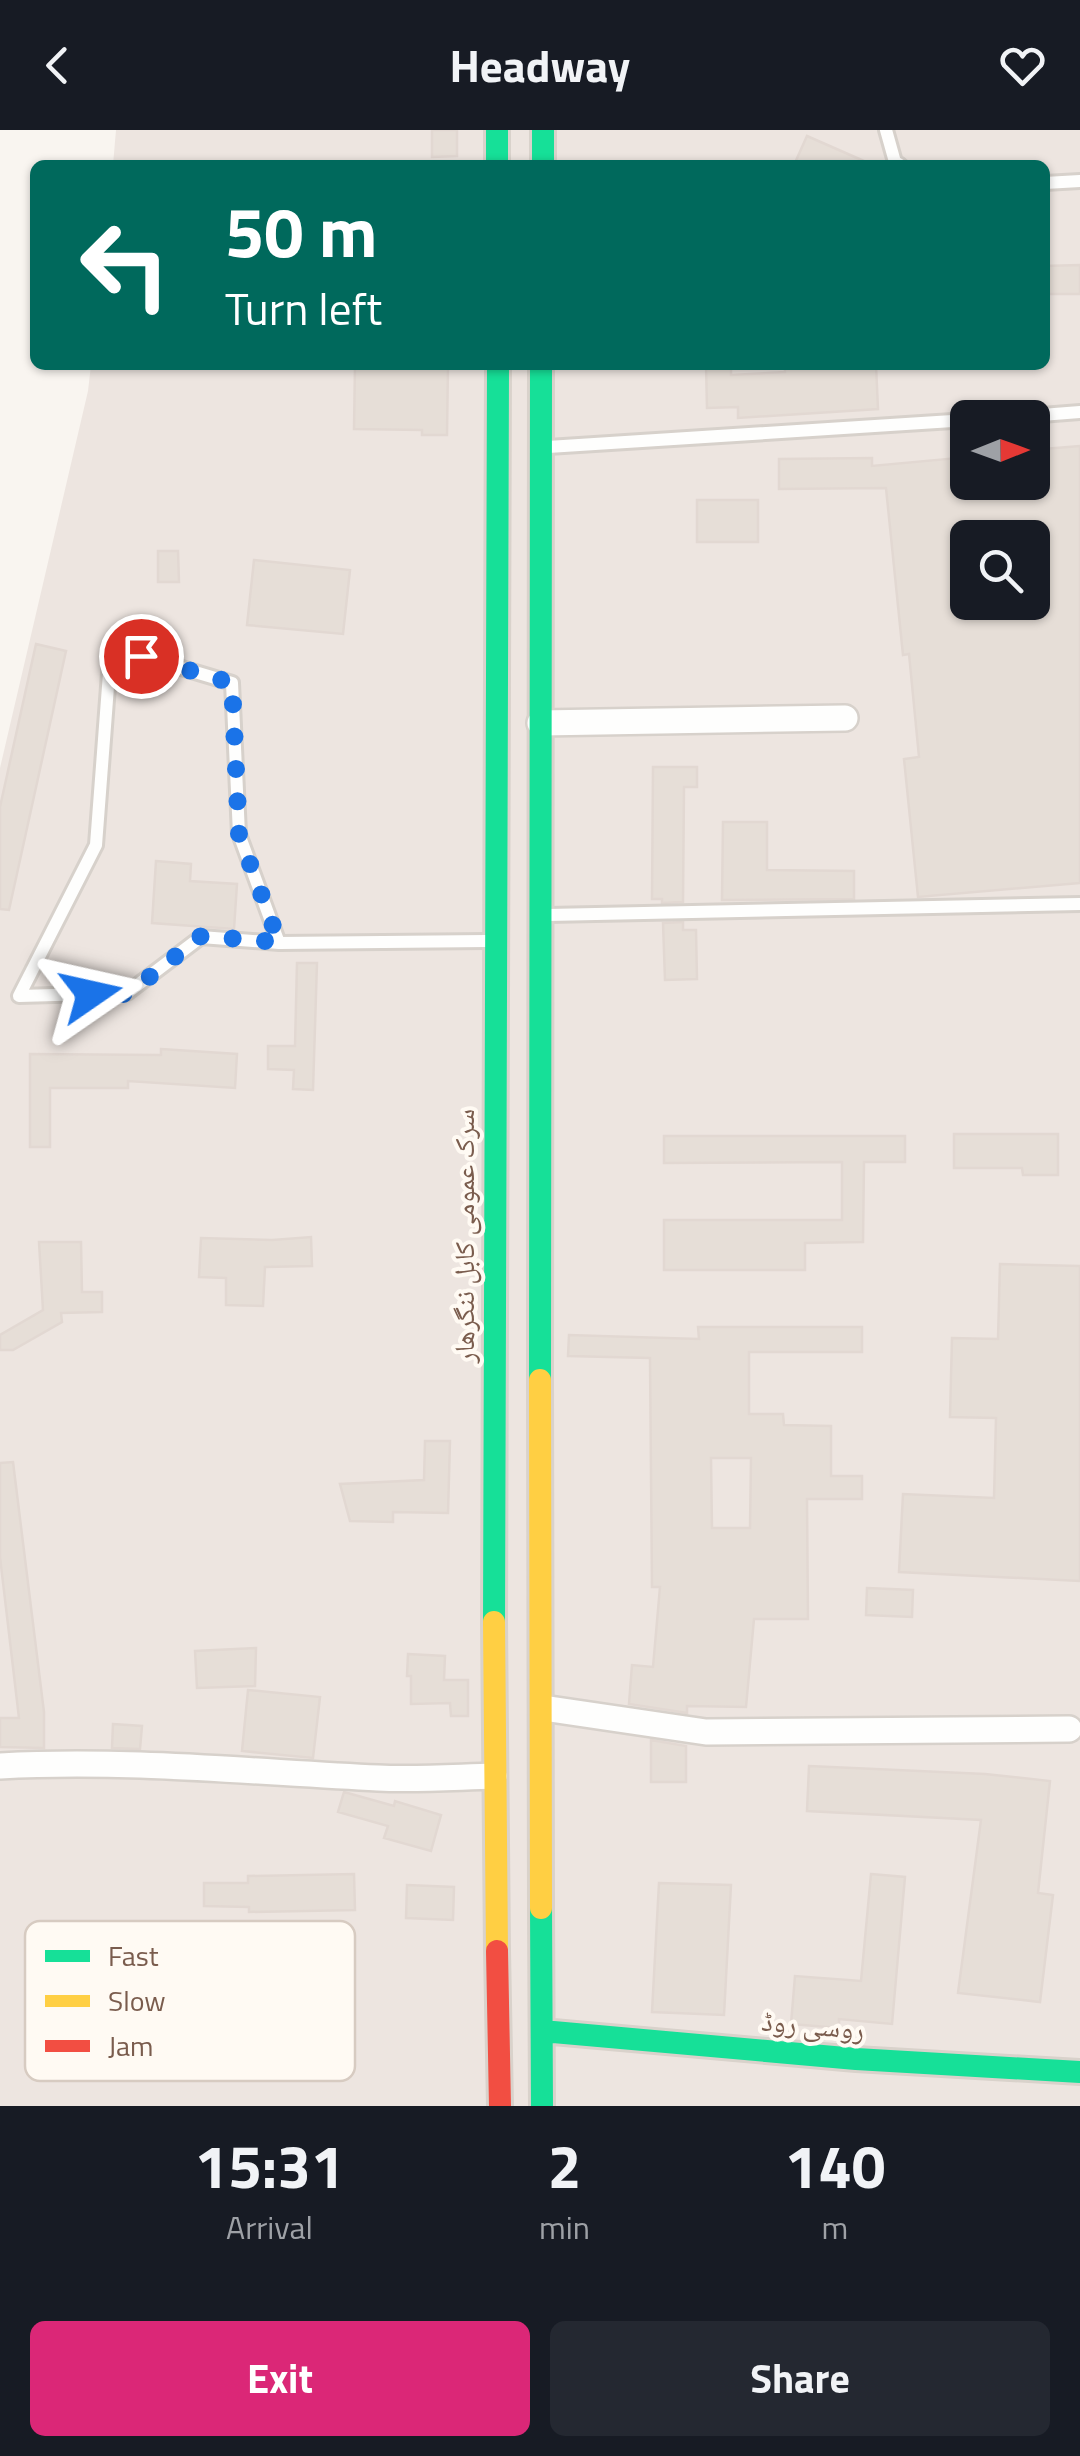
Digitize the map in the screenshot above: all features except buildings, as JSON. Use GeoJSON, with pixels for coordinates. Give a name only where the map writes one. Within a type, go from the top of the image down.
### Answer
{"type":"FeatureCollection","features":[{"type":"Feature","properties":{"kind":"main road"},"geometry":{"type":"LineString","coordinates":[[497,130],[497,160]]}},
{"type":"Feature","properties":{"kind":"main road"},"geometry":{"type":"LineString","coordinates":[[542,160],[543,130]]}},
{"type":"Feature","properties":{"kind":"main road","name":"سرک عمومی کابل ننگرهار"},"geometry":{"type":"LineString","coordinates":[[498,370],[494,1776],[500,2106]]}},
{"type":"Feature","properties":{"kind":"main road"},"geometry":{"type":"LineString","coordinates":[[541,370],[538,915],[542,2106]]}},
{"type":"Feature","properties":{"kind":"main road"},"geometry":{"type":"LineString","coordinates":[[494,1117],[540,1116]]}},
{"type":"Feature","properties":{"kind":"main road","name":"روسی روڈ"},"geometry":{"type":"LineString","coordinates":[[542,2032],[856,2059],[1080,2072]]}},
{"type":"Feature","properties":{"kind":"street"},"geometry":{"type":"LineString","coordinates":[[540,723],[845,718]]}},
{"type":"Feature","properties":{"kind":"street"},"geometry":{"type":"LineString","coordinates":[[543,1708],[706,1732],[1069,1729]]}},
{"type":"Feature","properties":{"kind":"street"},"geometry":{"type":"LineString","coordinates":[[0,1766],[50,1763],[383,1778],[494,1776]]}},
{"type":"Feature","properties":{"kind":"lane"},"geometry":{"type":"LineString","coordinates":[[886,130],[894,160]]}},
{"type":"Feature","properties":{"kind":"lane"},"geometry":{"type":"LineString","coordinates":[[1050,183],[1080,181]]}},
{"type":"Feature","properties":{"kind":"lane"},"geometry":{"type":"LineString","coordinates":[[1050,414],[1080,412]]}},
{"type":"Feature","properties":{"kind":"lane"},"geometry":{"type":"LineString","coordinates":[[541,448],[950,421]]}},
{"type":"Feature","properties":{"kind":"lane"},"geometry":{"type":"LineString","coordinates":[[279,942],[239,834],[232,683],[111,647],[96,844],[19,996],[128,994],[201,936],[279,942],[494,941]]}},
{"type":"Feature","properties":{"kind":"lane"},"geometry":{"type":"LineString","coordinates":[[538,915],[1080,904]]}},
{"type":"Feature","properties":{"kind":"shaded area"},"geometry":{"type":"Polygon","coordinates":[[[116,130],[1080,130],[1080,2106],[0,2106],[0,768],[90,370],[1050,370],[1050,160],[113,160],[116,130]]]}},
{"type":"Feature","properties":{"kind":"traffic: fast"},"geometry":{"type":"LineString","coordinates":[[497,130],[497,160]]}},
{"type":"Feature","properties":{"kind":"traffic: fast"},"geometry":{"type":"LineString","coordinates":[[543,130],[543,160]]}},
{"type":"Feature","properties":{"kind":"traffic: fast"},"geometry":{"type":"LineString","coordinates":[[494,1622],[498,370]]}},
{"type":"Feature","properties":{"kind":"traffic: fast"},"geometry":{"type":"LineString","coordinates":[[540,1380],[541,370]]}},
{"type":"Feature","properties":{"kind":"traffic: fast"},"geometry":{"type":"LineString","coordinates":[[541,1908],[542,2106]]}},
{"type":"Feature","properties":{"kind":"traffic: fast"},"geometry":{"type":"LineString","coordinates":[[542,2031],[856,2059],[1080,2072]]}},
{"type":"Feature","properties":{"kind":"traffic: slow"},"geometry":{"type":"LineString","coordinates":[[540,1380],[541,1908]]}},
{"type":"Feature","properties":{"kind":"traffic: slow"},"geometry":{"type":"LineString","coordinates":[[494,1622],[497,1951]]}},
{"type":"Feature","properties":{"kind":"traffic: jam"},"geometry":{"type":"LineString","coordinates":[[497,1951],[500,2106]]}},
{"type":"Feature","properties":{"kind":"route"},"geometry":{"type":"LineString","coordinates":[[91,994],[128,994],[201,936],[279,942],[239,834],[232,683],[141,656]]}}]}
